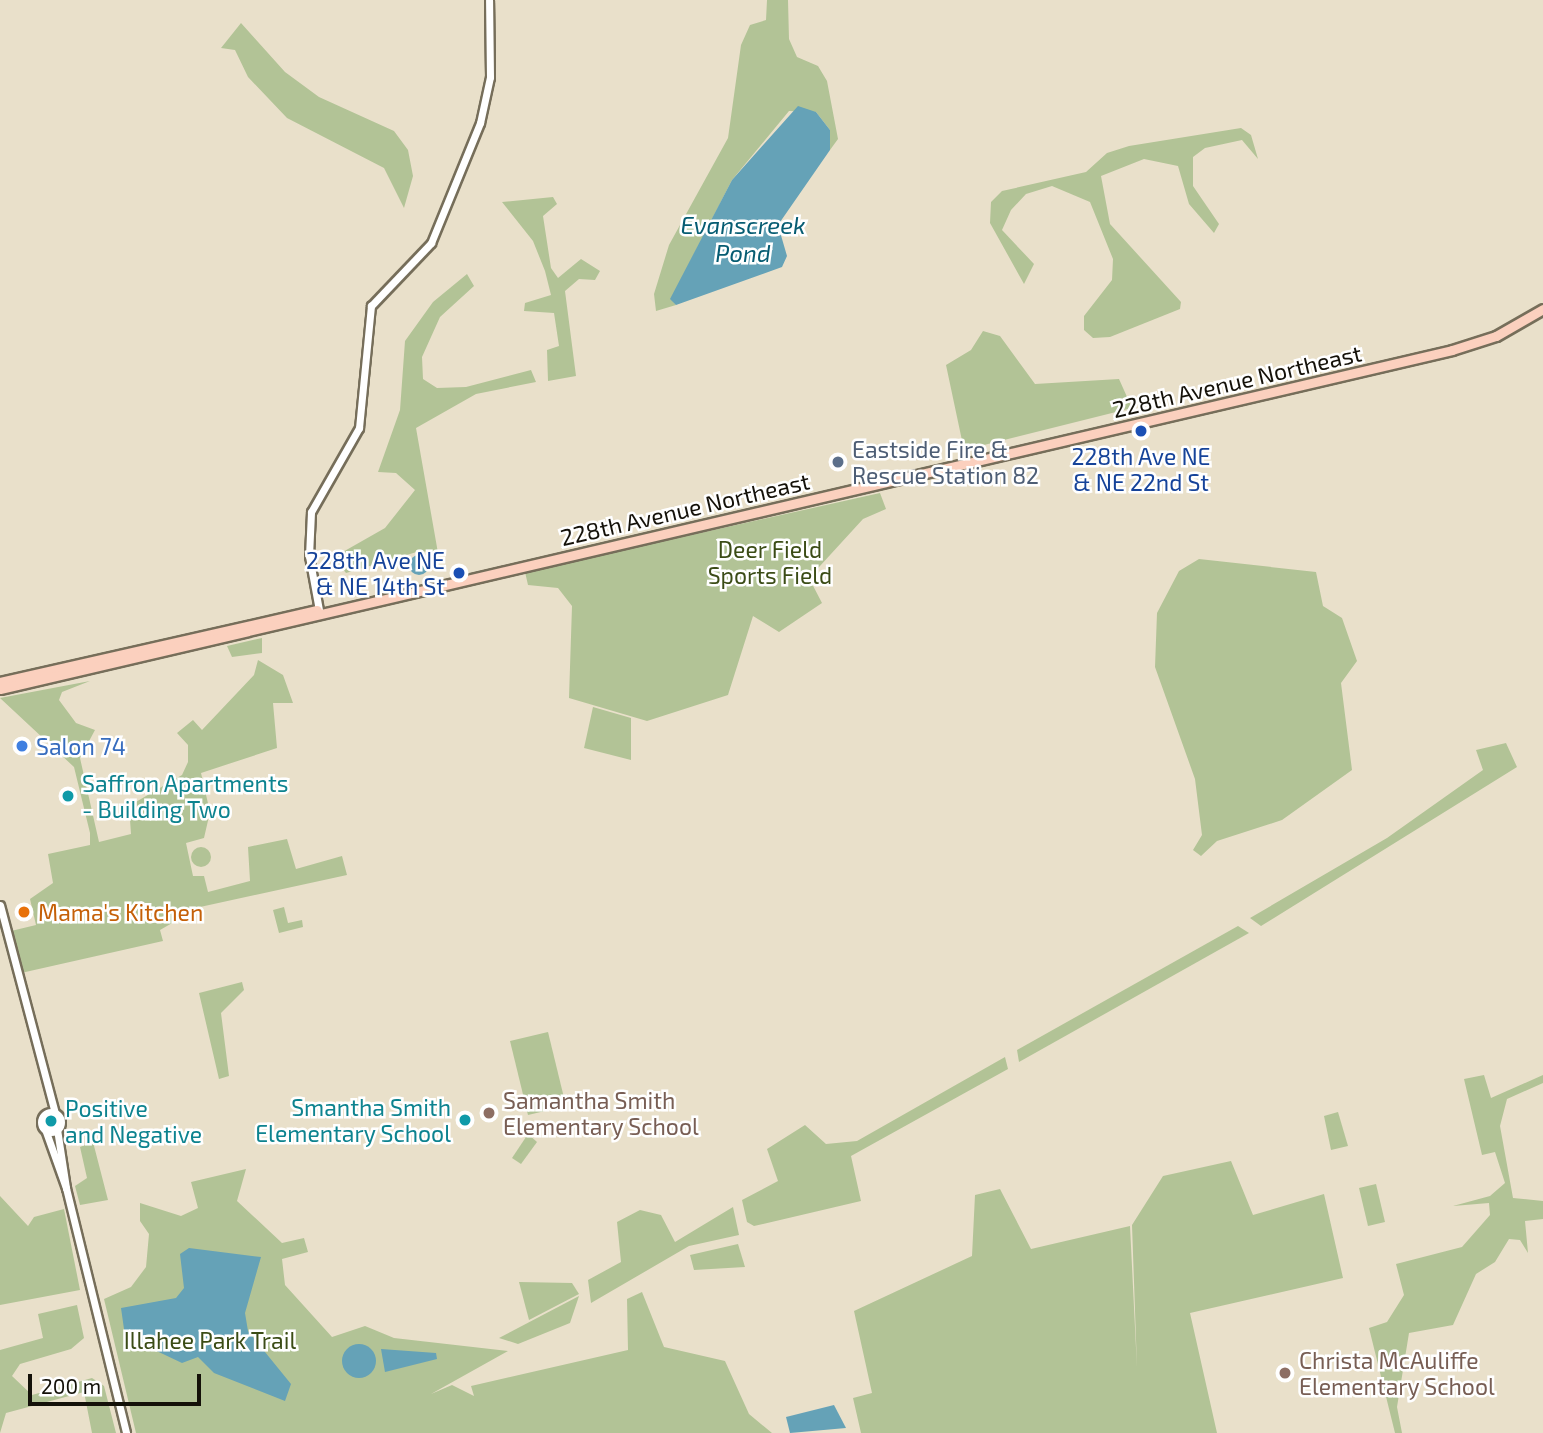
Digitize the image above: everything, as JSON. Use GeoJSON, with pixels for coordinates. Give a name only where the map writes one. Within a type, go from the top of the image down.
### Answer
{"type":"FeatureCollection","features":[{"type":"Feature","properties":{"kind":"main road","name":"228th Avenue Northeast"},"geometry":{"type":"LineString","coordinates":[[0,682],[236,625],[319,610],[1440,353],[1496,336],[1543,309]]}},
{"type":"Feature","properties":{"kind":"main road","name":"228th Avenue Northeast"},"geometry":{"type":"LineString","coordinates":[[0,690],[265,626],[319,610]]}},
{"type":"Feature","properties":{"kind":"main road"},"geometry":{"type":"LineString","coordinates":[[236,625],[265,626]]}},
{"type":"Feature","properties":{"kind":"main road"},"geometry":{"type":"LineString","coordinates":[[99,667],[135,649]]}},
{"type":"Feature","properties":{"kind":"street"},"geometry":{"type":"LineString","coordinates":[[319,610],[308,537],[316,499],[359,428],[368,312],[431,243],[480,123],[490,77],[489,0]]}},
{"type":"Feature","properties":{"kind":"street"},"geometry":{"type":"LineString","coordinates":[[0,905],[44,1088],[55,1113],[66,1188],[126,1433]]}},
{"type":"Feature","properties":{"kind":"street"},"geometry":{"type":"LineString","coordinates":[[44,1088],[45,1129],[66,1188]]}},
{"type":"Feature","properties":{"kind":"street"},"geometry":{"type":"LineString","coordinates":[[45,1114],[55,1113]]}},
{"type":"Feature","properties":{"kind":"street"},"geometry":{"type":"LineString","coordinates":[[45,1129],[57,1129]]}},
{"type":"Feature","properties":{"kind":"green space"},"geometry":{"type":"Polygon","coordinates":[[[767,0],[788,0],[789,39],[797,57],[818,66],[827,81],[838,139],[830,150],[830,130],[816,112],[789,111],[732,180],[671,299],[676,305],[656,311],[654,294],[669,245],[728,138],[741,45],[750,25],[766,20],[767,0]]]}},
{"type":"Feature","properties":{"kind":"green space"},"geometry":{"type":"Polygon","coordinates":[[[241,23],[285,72],[319,97],[394,131],[408,150],[413,176],[404,208],[384,168],[287,118],[248,77],[235,50],[221,48],[241,23]]]}},
{"type":"Feature","properties":{"kind":"green space"},"geometry":{"type":"Polygon","coordinates":[[[1241,128],[1251,135],[1258,159],[1242,140],[1205,148],[1193,157],[1193,186],[1219,224],[1214,233],[1189,204],[1178,166],[1144,159],[1101,176],[1110,224],[1181,302],[1180,309],[1110,337],[1093,338],[1084,330],[1084,316],[1112,280],[1113,259],[1090,202],[1052,186],[1026,194],[1011,210],[1002,230],[1034,264],[1024,284],[990,223],[991,202],[1002,191],[1086,172],[1107,153],[1129,146],[1241,128]]]}},
{"type":"Feature","properties":{"kind":"green space"},"geometry":{"type":"Polygon","coordinates":[[[553,197],[557,204],[543,216],[551,268],[558,278],[581,259],[600,271],[595,280],[579,279],[565,291],[576,376],[548,381],[547,350],[559,346],[554,313],[524,311],[525,303],[551,295],[545,271],[533,241],[502,202],[553,197]]]}},
{"type":"Feature","properties":{"kind":"green space"},"geometry":{"type":"Polygon","coordinates":[[[467,274],[474,286],[440,317],[422,357],[423,379],[437,388],[466,387],[531,370],[536,382],[476,394],[416,428],[438,553],[420,551],[346,573],[334,557],[385,528],[415,490],[396,473],[378,472],[400,410],[405,341],[433,302],[467,274]]]}},
{"type":"Feature","properties":{"kind":"green space"},"geometry":{"type":"Polygon","coordinates":[[[983,331],[1000,336],[1035,384],[1119,379],[1132,408],[964,450],[946,365],[971,350],[983,331]]]}},
{"type":"Feature","properties":{"kind":"green space","name":"Deer Field Sports Field"},"geometry":{"type":"Polygon","coordinates":[[[880,493],[886,509],[863,519],[809,578],[822,603],[779,632],[753,616],[728,695],[647,721],[569,698],[572,606],[558,588],[528,585],[525,572],[880,493]]]}},
{"type":"Feature","properties":{"kind":"green space"},"geometry":{"type":"Polygon","coordinates":[[[1199,559],[1316,572],[1323,606],[1342,618],[1357,661],[1341,683],[1352,770],[1282,820],[1217,841],[1201,856],[1193,850],[1202,835],[1195,779],[1155,667],[1157,613],[1179,571],[1199,559]]]}},
{"type":"Feature","properties":{"kind":"green space"},"geometry":{"type":"Polygon","coordinates":[[[262,638],[262,653],[232,657],[227,646],[262,638]]]}},
{"type":"Feature","properties":{"kind":"green space"},"geometry":{"type":"Polygon","coordinates":[[[258,660],[283,675],[293,703],[273,703],[277,748],[201,773],[210,812],[204,838],[186,843],[193,876],[204,876],[208,892],[250,881],[248,847],[287,839],[296,869],[342,856],[347,875],[200,907],[160,930],[163,941],[21,973],[11,931],[36,925],[30,899],[53,883],[48,854],[90,845],[90,833],[74,767],[0,698],[90,681],[62,692],[59,700],[76,723],[95,730],[80,758],[99,842],[131,834],[129,806],[182,775],[188,762],[188,745],[177,733],[193,720],[202,730],[254,675],[258,660]]]}},
{"type":"Feature","properties":{"kind":"green space"},"geometry":{"type":"Polygon","coordinates":[[[593,707],[631,718],[631,760],[584,748],[593,707]]]}},
{"type":"Feature","properties":{"kind":"green space"},"geometry":{"type":"Polygon","coordinates":[[[1506,743],[1517,767],[1261,926],[1250,918],[1387,838],[1483,770],[1476,750],[1506,743]]]}},
{"type":"Feature","properties":{"kind":"green space"},"geometry":{"type":"Polygon","coordinates":[[[197,847],[205,847],[211,857],[205,867],[197,867],[191,861],[191,853],[197,847]]]}},
{"type":"Feature","properties":{"kind":"green space"},"geometry":{"type":"Polygon","coordinates":[[[284,907],[288,923],[302,920],[303,927],[279,933],[273,910],[284,907]]]}},
{"type":"Feature","properties":{"kind":"green space"},"geometry":{"type":"Polygon","coordinates":[[[1238,926],[1249,933],[1019,1062],[1017,1050],[1238,926]]]}},
{"type":"Feature","properties":{"kind":"green space"},"geometry":{"type":"Polygon","coordinates":[[[242,982],[244,990],[221,1013],[229,1076],[219,1079],[199,993],[242,982]]]}},
{"type":"Feature","properties":{"kind":"green space"},"geometry":{"type":"Polygon","coordinates":[[[548,1032],[566,1106],[528,1115],[510,1041],[548,1032]]]}},
{"type":"Feature","properties":{"kind":"green space"},"geometry":{"type":"Polygon","coordinates":[[[1005,1057],[1008,1069],[851,1156],[861,1201],[754,1226],[747,1222],[742,1200],[778,1181],[767,1149],[805,1125],[826,1144],[857,1141],[1005,1057]]]}},
{"type":"Feature","properties":{"kind":"green space"},"geometry":{"type":"Polygon","coordinates":[[[1484,1075],[1491,1098],[1543,1075],[1543,1083],[1507,1099],[1500,1126],[1513,1198],[1543,1201],[1543,1219],[1525,1221],[1528,1253],[1520,1240],[1509,1239],[1495,1262],[1476,1274],[1453,1325],[1409,1333],[1397,1407],[1402,1433],[1395,1433],[1369,1328],[1387,1322],[1404,1295],[1396,1264],[1462,1247],[1490,1215],[1489,1203],[1453,1206],[1490,1196],[1505,1183],[1495,1152],[1482,1155],[1464,1079],[1484,1075]]]}},
{"type":"Feature","properties":{"kind":"green space"},"geometry":{"type":"Polygon","coordinates":[[[1338,1112],[1348,1146],[1331,1150],[1324,1116],[1338,1112]]]}},
{"type":"Feature","properties":{"kind":"green space"},"geometry":{"type":"Polygon","coordinates":[[[528,1134],[537,1142],[521,1164],[512,1158],[528,1134]]]}},
{"type":"Feature","properties":{"kind":"green space"},"geometry":{"type":"Polygon","coordinates":[[[93,1142],[108,1200],[80,1205],[75,1186],[87,1178],[80,1147],[93,1142]]]}},
{"type":"Feature","properties":{"kind":"green space"},"geometry":{"type":"Polygon","coordinates":[[[1231,1161],[1253,1215],[1324,1194],[1343,1278],[1190,1313],[1217,1433],[861,1433],[853,1398],[872,1393],[854,1311],[972,1256],[975,1195],[1000,1189],[1031,1249],[1130,1226],[1137,1368],[1132,1225],[1163,1176],[1231,1161]]]}},
{"type":"Feature","properties":{"kind":"green space","name":"Illahee Park Trail"},"geometry":{"type":"Polygon","coordinates":[[[246,1169],[237,1201],[282,1243],[304,1238],[308,1252],[282,1259],[285,1285],[332,1337],[365,1326],[394,1338],[508,1351],[431,1394],[452,1385],[474,1396],[471,1386],[628,1350],[627,1299],[642,1292],[664,1347],[725,1361],[749,1414],[772,1433],[136,1433],[104,1299],[131,1287],[146,1267],[149,1234],[140,1221],[140,1203],[181,1216],[198,1208],[191,1182],[246,1169]]]}},
{"type":"Feature","properties":{"kind":"green space"},"geometry":{"type":"Polygon","coordinates":[[[1376,1184],[1385,1222],[1368,1226],[1359,1188],[1376,1184]]]}},
{"type":"Feature","properties":{"kind":"green space"},"geometry":{"type":"Polygon","coordinates":[[[0,1196],[28,1226],[34,1217],[64,1209],[80,1290],[0,1305],[0,1196]]]}},
{"type":"Feature","properties":{"kind":"green space"},"geometry":{"type":"Polygon","coordinates":[[[733,1207],[739,1235],[689,1246],[591,1303],[588,1280],[621,1262],[617,1222],[640,1210],[661,1215],[675,1242],[733,1207]]]}},
{"type":"Feature","properties":{"kind":"green space"},"geometry":{"type":"Polygon","coordinates":[[[738,1244],[745,1267],[694,1270],[690,1255],[738,1244]]]}},
{"type":"Feature","properties":{"kind":"green space"},"geometry":{"type":"Polygon","coordinates":[[[519,1282],[572,1283],[579,1294],[529,1320],[519,1282]]]}},
{"type":"Feature","properties":{"kind":"green space"},"geometry":{"type":"Polygon","coordinates":[[[579,1296],[570,1323],[518,1344],[499,1338],[579,1296]]]}},
{"type":"Feature","properties":{"kind":"green space"},"geometry":{"type":"Polygon","coordinates":[[[77,1305],[84,1338],[71,1349],[20,1364],[12,1376],[32,1395],[92,1378],[104,1386],[116,1433],[92,1433],[84,1392],[6,1413],[0,1433],[0,1350],[43,1338],[38,1314],[77,1305]]]}},
{"type":"Feature","properties":{"kind":"water","name":"Evanscreek Pond"},"geometry":{"type":"Polygon","coordinates":[[[798,106],[816,112],[830,130],[830,150],[778,225],[787,256],[782,267],[676,305],[670,299],[732,180],[798,106]]]}},
{"type":"Feature","properties":{"kind":"water"},"geometry":{"type":"Polygon","coordinates":[[[415,555],[423,555],[429,565],[423,575],[415,575],[409,569],[409,561],[415,555]]]}},
{"type":"Feature","properties":{"kind":"water"},"geometry":{"type":"Polygon","coordinates":[[[189,1248],[261,1257],[245,1313],[248,1331],[291,1384],[285,1401],[214,1373],[198,1357],[182,1363],[125,1336],[121,1308],[176,1298],[184,1288],[180,1254],[189,1248]]]}},
{"type":"Feature","properties":{"kind":"water"},"geometry":{"type":"Polygon","coordinates":[[[359,1344],[371,1349],[376,1361],[371,1373],[359,1378],[347,1373],[342,1361],[347,1349],[359,1344]]]}},
{"type":"Feature","properties":{"kind":"water"},"geometry":{"type":"Polygon","coordinates":[[[381,1349],[436,1353],[437,1359],[385,1372],[381,1349]]]}},
{"type":"Feature","properties":{"kind":"water"},"geometry":{"type":"Polygon","coordinates":[[[834,1405],[846,1428],[790,1433],[786,1417],[834,1405]]]}},
{"type":"Feature","properties":{"kind":"place","name":"228th Ave NE & NE 22nd St"},"geometry":{"type":"Point","coordinates":[1141,431]}},
{"type":"Feature","properties":{"kind":"place","name":"Eastside Fire & Rescue Station 82"},"geometry":{"type":"Point","coordinates":[838,462]}},
{"type":"Feature","properties":{"kind":"place","name":"228th Ave NE & NE 14th St"},"geometry":{"type":"Point","coordinates":[459,573]}},
{"type":"Feature","properties":{"kind":"place","name":"Salon 74"},"geometry":{"type":"Point","coordinates":[22,746]}},
{"type":"Feature","properties":{"kind":"place","name":"Saffron Apartments - Building Two"},"geometry":{"type":"Point","coordinates":[68,796]}},
{"type":"Feature","properties":{"kind":"place","name":"Mama's Kitchen"},"geometry":{"type":"Point","coordinates":[24,912]}},
{"type":"Feature","properties":{"kind":"place","name":"Samantha Smith Elementary School"},"geometry":{"type":"Point","coordinates":[489,1113]}},
{"type":"Feature","properties":{"kind":"place","name":"Smantha Smith Elementary School"},"geometry":{"type":"Point","coordinates":[465,1120]}},
{"type":"Feature","properties":{"kind":"place","name":"Positive and Negative"},"geometry":{"type":"Point","coordinates":[51,1121]}},
{"type":"Feature","properties":{"kind":"place","name":"Christa McAuliffe Elementary School"},"geometry":{"type":"Point","coordinates":[1285,1373]}}]}
